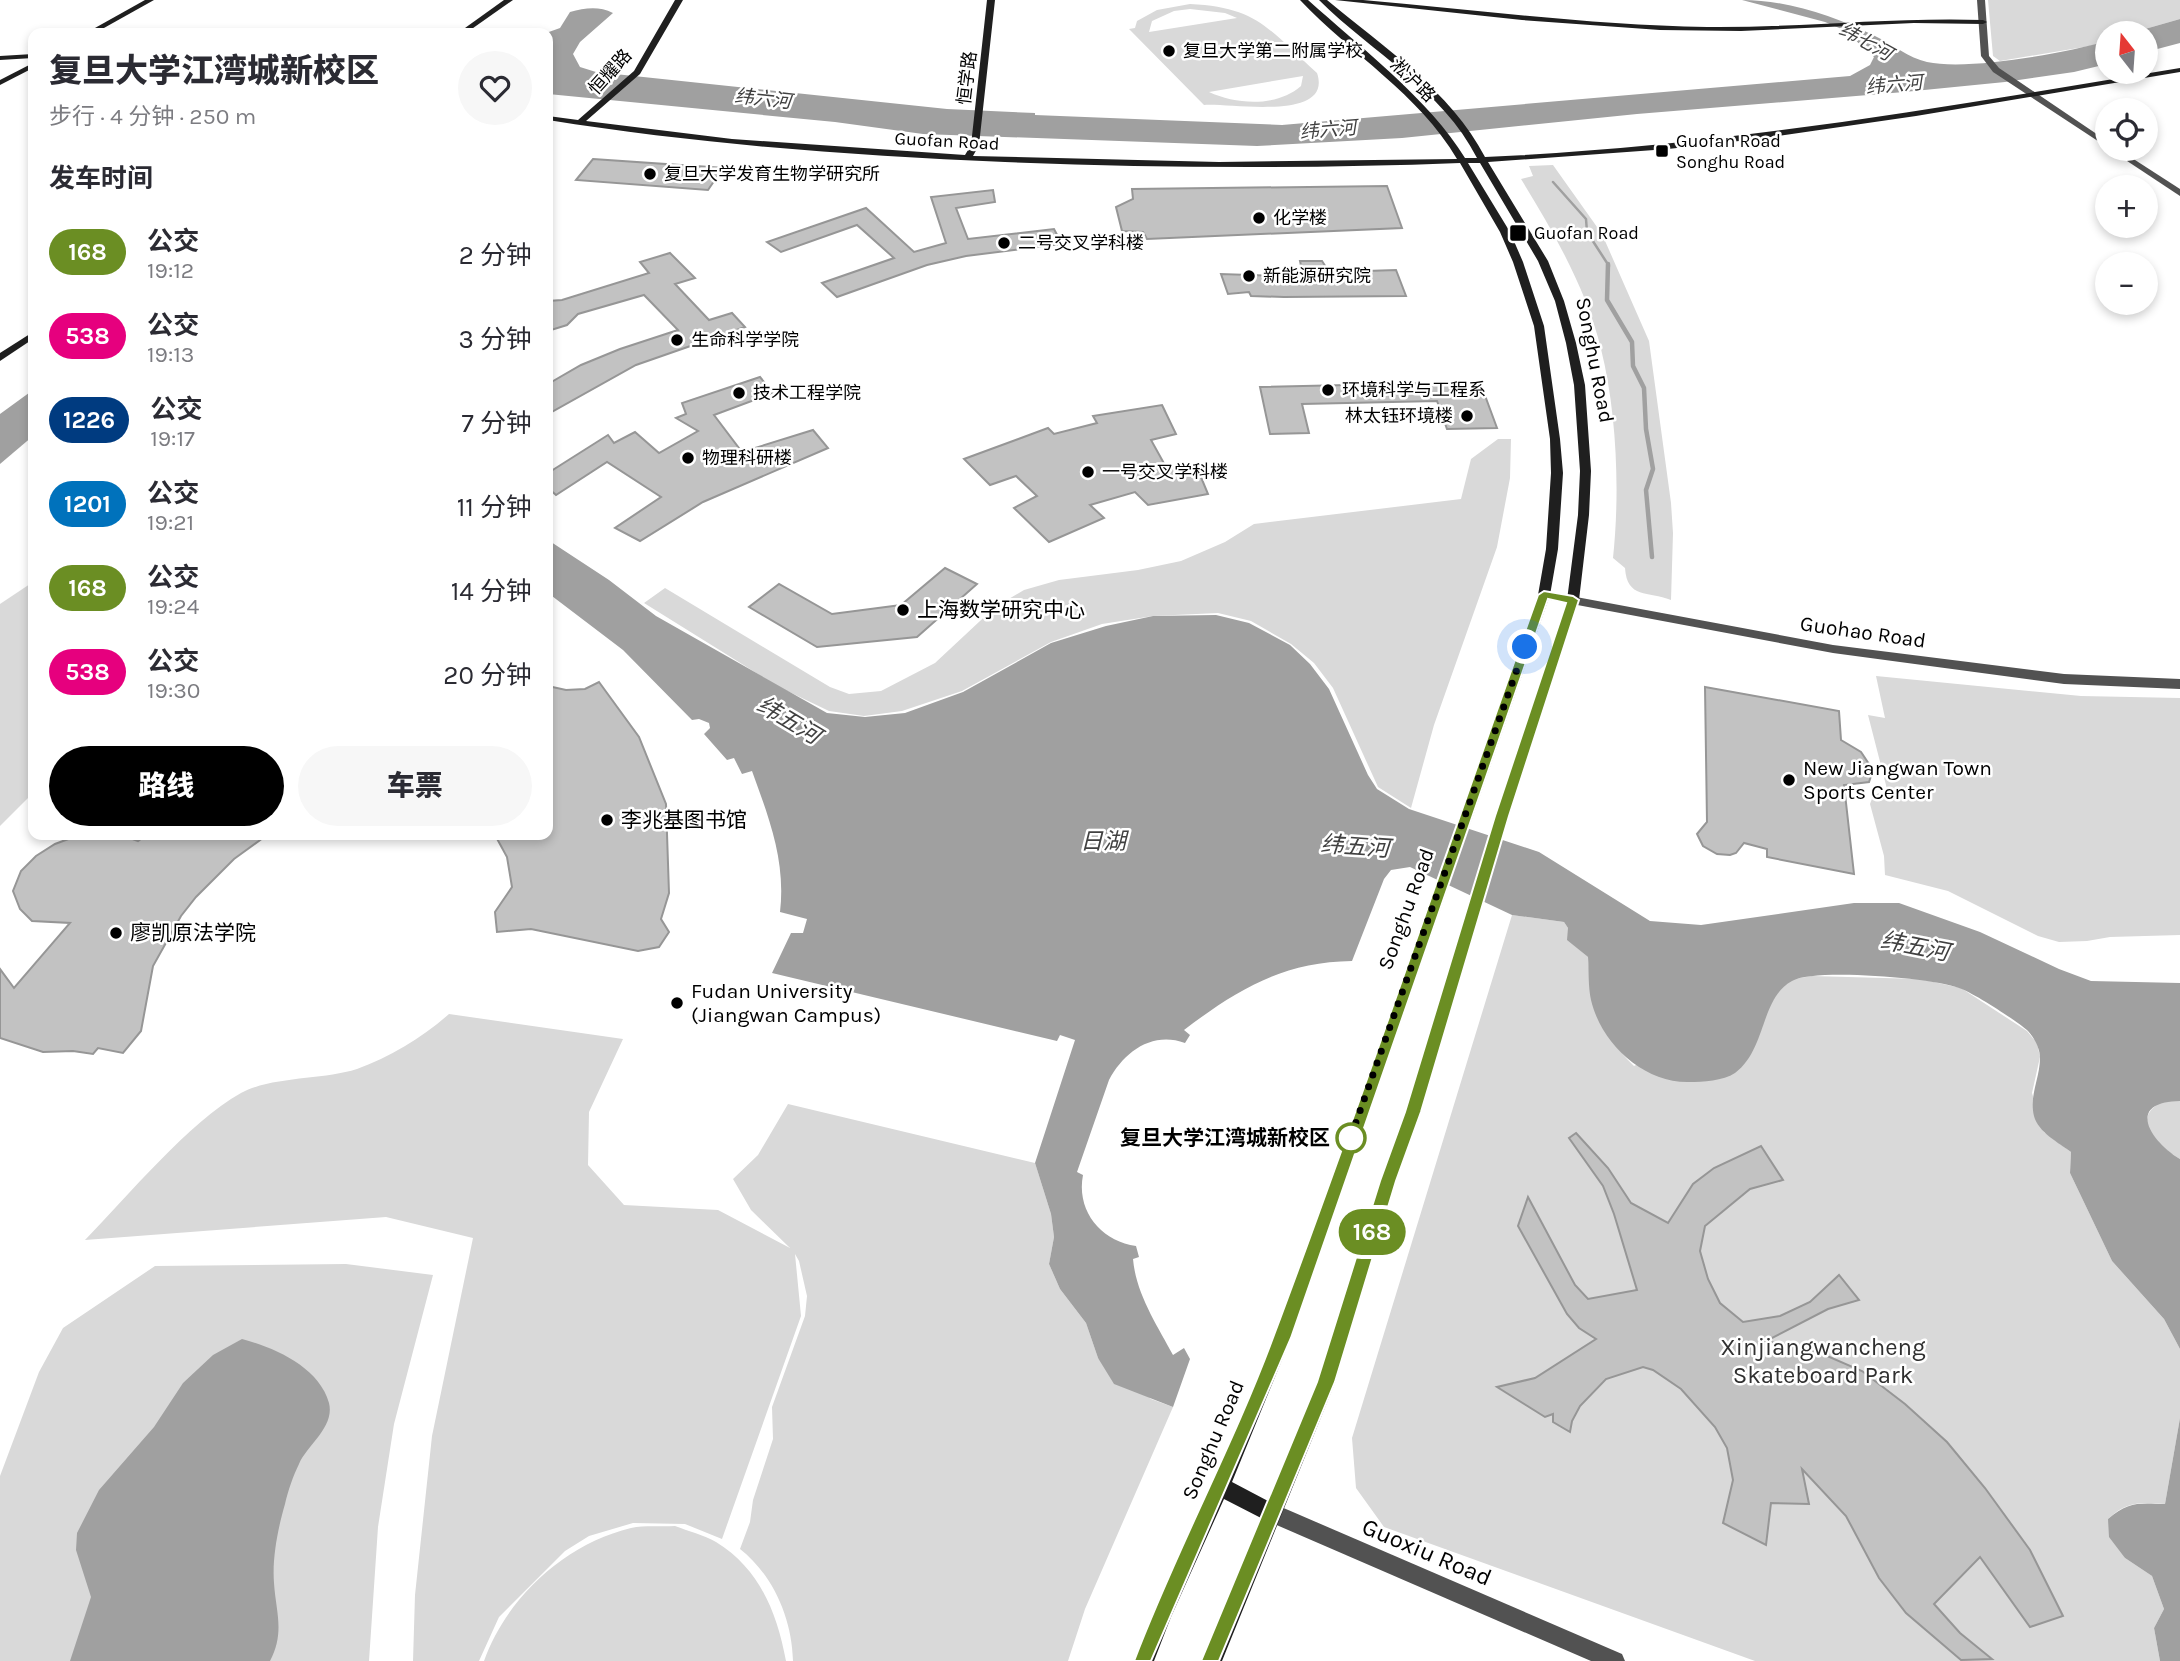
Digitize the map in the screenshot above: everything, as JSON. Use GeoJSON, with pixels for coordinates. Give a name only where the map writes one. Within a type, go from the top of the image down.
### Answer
{"type":"FeatureCollection","features":[{"type":"Feature","properties":{"kind":"main road"},"geometry":{"type":"LineString","coordinates":[[99,28],[150,0]]}},
{"type":"Feature","properties":{"kind":"main road"},"geometry":{"type":"LineString","coordinates":[[469,28],[509,0]]}},
{"type":"Feature","properties":{"kind":"main road"},"geometry":{"type":"LineString","coordinates":[[484,28],[522,0]]}},
{"type":"Feature","properties":{"kind":"main road","name":"恒耀路"},"geometry":{"type":"LineString","coordinates":[[580,123],[637,72],[679,0]]}},
{"type":"Feature","properties":{"kind":"main road","name":"恒学路"},"geometry":{"type":"LineString","coordinates":[[968,158],[975,139],[992,0]]}},
{"type":"Feature","properties":{"kind":"main road","name":"淞沪路"},"geometry":{"type":"LineString","coordinates":[[1304,0],[1421,107],[1450,140],[1461,161]]}},
{"type":"Feature","properties":{"kind":"main road","name":"淞沪路"},"geometry":{"type":"LineString","coordinates":[[1323,0],[1441,104],[1471,139]]}},
{"type":"Feature","properties":{"kind":"main road"},"geometry":{"type":"LineString","coordinates":[[1339,0],[1650,27],[1747,29],[1917,21],[1983,22]]}},
{"type":"Feature","properties":{"kind":"main road"},"geometry":{"type":"LineString","coordinates":[[0,58],[28,56]]}},
{"type":"Feature","properties":{"kind":"main road"},"geometry":{"type":"LineString","coordinates":[[0,83],[28,68]]}},
{"type":"Feature","properties":{"kind":"main road","name":"Guofan Road"},"geometry":{"type":"LineString","coordinates":[[553,119],[822,150],[968,158],[1201,166],[1461,161],[1756,137],[2180,70]]}},
{"type":"Feature","properties":{"kind":"main road","name":"Songhu Road"},"geometry":{"type":"LineString","coordinates":[[1212,1661],[1326,1382],[1388,1181],[1413,1112],[1474,903],[1573,600],[1581,555],[1587,477],[1580,396],[1567,326],[1543,260],[1471,139]]}},
{"type":"Feature","properties":{"kind":"main road","name":"Songhu Road"},"geometry":{"type":"LineString","coordinates":[[1144,1661],[1162,1613],[1220,1487],[1282,1338],[1544,595],[1552,549],[1557,473],[1551,396],[1539,326],[1518,262],[1505,233],[1461,161]]}},
{"type":"Feature","properties":{"kind":"main road"},"geometry":{"type":"LineString","coordinates":[[0,358],[28,338]]}},
{"type":"Feature","properties":{"kind":"main road"},"geometry":{"type":"LineString","coordinates":[[0,366],[28,347]]}},
{"type":"Feature","properties":{"kind":"main road","name":"Guoxiu Road"},"geometry":{"type":"LineString","coordinates":[[1220,1487],[1272,1513]]}},
{"type":"Feature","properties":{"kind":"street"},"geometry":{"type":"LineString","coordinates":[[1981,0],[1985,57],[1996,70],[2016,85],[2095,137]]}},
{"type":"Feature","properties":{"kind":"street"},"geometry":{"type":"LineString","coordinates":[[2131,161],[2180,193]]}},
{"type":"Feature","properties":{"kind":"street","name":"Guohao Road"},"geometry":{"type":"LineString","coordinates":[[1544,595],[1833,649],[2064,679],[2180,684]]}},
{"type":"Feature","properties":{"kind":"street","name":"Guoxiu Road"},"geometry":{"type":"LineString","coordinates":[[1272,1513],[1615,1661]]}},
{"type":"Feature","properties":{"kind":"green space"},"geometry":{"type":"Polygon","coordinates":[[[1988,0],[2180,0],[2180,19],[2158,25],[2158,21],[2095,21],[2095,45],[2000,61],[1993,56],[1988,0]]]}},
{"type":"Feature","properties":{"kind":"green space"},"geometry":{"type":"Polygon","coordinates":[[[1190,4],[1232,10],[1247,16],[1274,33],[1317,73],[1318,89],[1309,99],[1274,107],[1204,105],[1129,29],[1135,28],[1137,21],[1157,10],[1190,4]],[[1190,9],[1174,11],[1152,21],[1149,32],[1237,18],[1225,13],[1190,9]],[[1303,76],[1209,92],[1232,100],[1269,101],[1301,86],[1303,76]]]}},
{"type":"Feature","properties":{"kind":"green space"},"geometry":{"type":"Polygon","coordinates":[[[1553,165],[1602,234],[1649,341],[1671,503],[1671,600],[1634,589],[1627,578],[1625,568],[1613,558],[1616,453],[1611,400],[1601,349],[1578,283],[1557,240],[1521,179],[1533,176],[1529,166],[1553,165]]]}},
{"type":"Feature","properties":{"kind":"green space"},"geometry":{"type":"Polygon","coordinates":[[[1498,439],[1511,439],[1510,478],[1497,547],[1434,725],[1411,808],[1378,787],[1333,688],[1314,663],[1291,644],[1251,621],[1218,613],[1153,616],[1102,624],[1051,642],[962,691],[902,711],[864,716],[829,711],[779,687],[644,603],[665,588],[830,687],[849,694],[881,691],[935,663],[995,607],[1024,590],[1059,580],[1138,570],[1181,561],[1225,542],[1254,524],[1461,499],[1471,459],[1498,439]]]}},
{"type":"Feature","properties":{"kind":"green space"},"geometry":{"type":"Polygon","coordinates":[[[28,585],[28,798],[0,826],[0,604],[28,585]]]}},
{"type":"Feature","properties":{"kind":"green space"},"geometry":{"type":"Polygon","coordinates":[[[1876,676],[2081,696],[2180,698],[2180,935],[2059,942],[2038,936],[1948,891],[1885,875],[1884,856],[1870,804],[1873,796],[1887,789],[1868,715],[1885,718],[1876,676]]]}},
{"type":"Feature","properties":{"kind":"green space","name":"Xinjiangwancheng Skateboard Park"},"geometry":{"type":"Polygon","coordinates":[[[1512,915],[1564,922],[1568,928],[1568,940],[1588,957],[1595,1004],[1604,1029],[1634,1066],[1773,1000],[1779,989],[1794,979],[1812,976],[1920,979],[1961,988],[2027,1031],[2037,1043],[2040,1057],[2032,1093],[2044,1132],[2071,1152],[2070,1173],[2112,1261],[2164,1319],[2180,1349],[2180,1418],[2165,1504],[2134,1504],[2121,1509],[2108,1519],[2125,1558],[2152,1576],[2164,1609],[2154,1628],[2160,1661],[1755,1661],[1384,1527],[1356,1488],[1352,1438],[1512,915]]]}},
{"type":"Feature","properties":{"kind":"green space"},"geometry":{"type":"Polygon","coordinates":[[[449,1014],[623,1039],[589,1112],[588,1165],[624,1205],[718,1210],[790,1248],[751,1210],[733,1179],[758,1155],[788,1104],[1035,1163],[1051,1214],[1054,1237],[1049,1264],[1060,1289],[1086,1323],[1098,1358],[1151,1399],[1173,1407],[1085,1609],[1068,1661],[793,1661],[789,1629],[778,1599],[762,1571],[740,1549],[773,1439],[772,1407],[805,1316],[807,1296],[795,1254],[801,1316],[722,1539],[685,1524],[633,1523],[589,1536],[565,1551],[499,1617],[479,1661],[413,1661],[415,1595],[432,1436],[473,1238],[386,1217],[85,1240],[200,1122],[241,1093],[268,1084],[357,1069],[406,1046],[449,1014]]]}},
{"type":"Feature","properties":{"kind":"green space"},"geometry":{"type":"Polygon","coordinates":[[[2163,1101],[2180,1101],[2180,1159],[2156,1140],[2147,1124],[2153,1108],[2163,1101]]]}},
{"type":"Feature","properties":{"kind":"green space"},"geometry":{"type":"Polygon","coordinates":[[[346,1264],[433,1275],[394,1424],[378,1527],[369,1661],[0,1661],[0,1476],[39,1372],[63,1328],[155,1266],[346,1264]]]}},
{"type":"Feature","properties":{"kind":"green space"},"geometry":{"type":"Polygon","coordinates":[[[675,1526],[716,1542],[744,1565],[771,1609],[786,1661],[484,1661],[507,1615],[541,1576],[562,1560],[583,1547],[631,1528],[675,1526]]]}},
{"type":"Feature","properties":{"kind":"water"},"geometry":{"type":"Polygon","coordinates":[[[1742,0],[1793,6],[1827,16],[1927,62],[1991,62],[2067,51],[2095,44],[2095,67],[2005,82],[1904,92],[1637,114],[1402,138],[1257,146],[923,134],[835,122],[553,94],[553,30],[560,28],[570,12],[592,8],[613,13],[580,42],[573,54],[580,67],[596,72],[947,109],[1282,125],[1850,76],[1870,65],[1874,57],[1844,30],[1825,22],[1742,0]]]}},
{"type":"Feature","properties":{"kind":"water"},"geometry":{"type":"Polygon","coordinates":[[[2180,19],[2180,43],[2158,49],[2158,25],[2180,19]]]}},
{"type":"Feature","properties":{"kind":"water"},"geometry":{"type":"Polygon","coordinates":[[[28,394],[28,440],[0,464],[0,414],[28,394]]]}},
{"type":"Feature","properties":{"kind":"water","name":"日湖"},"geometry":{"type":"Polygon","coordinates":[[[553,543],[609,580],[656,616],[827,713],[865,717],[905,713],[963,692],[1051,643],[1106,626],[1153,616],[1216,615],[1249,623],[1290,645],[1310,664],[1329,689],[1377,789],[1409,809],[1539,852],[1650,921],[1701,925],[1854,903],[1899,903],[1980,932],[2091,981],[2180,983],[2180,1101],[2163,1103],[2153,1108],[2148,1115],[2148,1124],[2160,1142],[2180,1159],[2180,1349],[2164,1319],[2112,1261],[2070,1173],[2071,1152],[2050,1137],[2036,1122],[2033,1101],[2040,1058],[2034,1039],[2027,1030],[1994,1007],[1974,995],[1945,984],[1874,976],[1804,977],[1792,981],[1774,999],[1753,1051],[1735,1073],[1707,1081],[1672,1081],[1640,1068],[1626,1058],[1604,1031],[1591,1000],[1588,957],[1567,940],[1568,928],[1564,922],[1512,915],[1410,867],[1391,870],[1384,879],[1352,961],[1304,966],[1262,980],[1223,1002],[1184,1030],[1190,1035],[1185,1043],[1161,1040],[1140,1046],[1123,1061],[1109,1080],[1077,1172],[1083,1175],[1083,1201],[1087,1212],[1102,1231],[1123,1243],[1136,1246],[1139,1257],[1133,1259],[1135,1272],[1148,1309],[1173,1355],[1184,1348],[1190,1359],[1173,1407],[1114,1384],[1098,1358],[1086,1323],[1060,1289],[1049,1264],[1054,1237],[1051,1214],[1035,1163],[1075,1040],[1060,1035],[1057,1041],[772,973],[791,933],[803,933],[807,919],[780,912],[781,875],[775,840],[752,771],[742,774],[734,758],[727,760],[704,734],[710,728],[709,723],[699,719],[692,720],[623,650],[553,597],[553,543]]]}},
{"type":"Feature","properties":{"kind":"water"},"geometry":{"type":"Polygon","coordinates":[[[242,1339],[281,1354],[306,1369],[324,1390],[330,1412],[324,1428],[297,1469],[280,1523],[274,1573],[278,1631],[275,1651],[270,1661],[70,1661],[91,1597],[76,1550],[77,1533],[99,1490],[154,1427],[183,1383],[213,1355],[242,1339]]]}},
{"type":"Feature","properties":{"kind":"water"},"geometry":{"type":"Polygon","coordinates":[[[2180,1418],[2180,1661],[2160,1661],[2154,1628],[2164,1609],[2152,1576],[2125,1558],[2109,1537],[2108,1519],[2135,1504],[2165,1504],[2180,1418]]]}},
{"type":"Feature","properties":{"kind":"building","name":"复旦大学发育生物学研究所"},"geometry":{"type":"Polygon","coordinates":[[[593,159],[723,168],[708,190],[576,180],[593,159]]]}},
{"type":"Feature","properties":{"kind":"building","name":"化学楼"},"geometry":{"type":"Polygon","coordinates":[[[1387,186],[1402,228],[1147,239],[1143,232],[1122,231],[1116,207],[1133,199],[1132,189],[1387,186]]]}},
{"type":"Feature","properties":{"kind":"building","name":"二号交叉学科楼"},"geometry":{"type":"Polygon","coordinates":[[[993,190],[995,202],[956,208],[968,239],[1054,229],[1062,244],[966,256],[927,265],[837,297],[822,283],[894,258],[857,225],[781,252],[767,242],[866,208],[914,252],[946,243],[931,197],[993,190]]]}},
{"type":"Feature","properties":{"kind":"building","name":"生命科学学院"},"geometry":{"type":"Polygon","coordinates":[[[670,253],[695,278],[675,284],[709,320],[732,313],[745,327],[636,365],[553,411],[553,381],[581,365],[620,349],[678,330],[644,295],[578,314],[567,325],[553,329],[553,301],[649,273],[640,262],[670,253]]]}},
{"type":"Feature","properties":{"kind":"building"},"geometry":{"type":"Polygon","coordinates":[[[1300,261],[1322,261],[1331,275],[1368,275],[1367,271],[1396,270],[1406,296],[1284,297],[1251,296],[1249,292],[1228,294],[1221,274],[1280,276],[1280,270],[1302,270],[1300,261]]]}},
{"type":"Feature","properties":{"kind":"building","name":"物理科研楼"},"geometry":{"type":"Polygon","coordinates":[[[760,377],[773,393],[714,415],[742,452],[813,430],[828,448],[703,502],[640,541],[615,528],[661,497],[607,462],[556,495],[553,492],[553,470],[608,435],[614,443],[635,432],[659,453],[698,431],[676,418],[686,414],[682,403],[760,377]]]}},
{"type":"Feature","properties":{"kind":"building","name":"林太钰环境楼"},"geometry":{"type":"Polygon","coordinates":[[[1480,382],[1497,428],[1447,429],[1437,401],[1302,404],[1309,433],[1270,434],[1260,387],[1480,382]]]}},
{"type":"Feature","properties":{"kind":"building","name":"一号交叉学科楼"},"geometry":{"type":"Polygon","coordinates":[[[1162,405],[1176,434],[1151,440],[1166,467],[1196,465],[1208,494],[1148,505],[1135,492],[1090,505],[1104,518],[1049,542],[1014,508],[1037,496],[1016,476],[990,485],[964,459],[1048,428],[1054,434],[1097,423],[1093,416],[1162,405]]]}},
{"type":"Feature","properties":{"kind":"building","name":"上海数学研究中心"},"geometry":{"type":"Polygon","coordinates":[[[945,568],[977,584],[917,637],[817,647],[749,607],[779,584],[832,614],[901,605],[945,568]]]}},
{"type":"Feature","properties":{"kind":"building","name":"李兆基图书馆"},"geometry":{"type":"Polygon","coordinates":[[[599,682],[639,737],[666,804],[669,893],[661,919],[669,932],[659,947],[638,951],[531,929],[497,932],[495,912],[512,887],[507,857],[498,840],[553,840],[553,687],[566,690],[585,689],[599,682]]]}},
{"type":"Feature","properties":{"kind":"building","name":"New Jiangwan Town Sports Center"},"geometry":{"type":"Polygon","coordinates":[[[1705,687],[1839,711],[1841,740],[1861,752],[1873,770],[1869,782],[1844,785],[1854,874],[1767,857],[1767,849],[1744,843],[1736,853],[1730,855],[1717,854],[1703,846],[1697,834],[1707,822],[1705,687]]]}},
{"type":"Feature","properties":{"kind":"building","name":"廖凯原法学院"},"geometry":{"type":"Polygon","coordinates":[[[66,840],[260,840],[234,859],[181,916],[153,966],[141,1031],[123,1053],[98,1048],[93,1054],[73,1051],[43,1052],[0,1038],[0,969],[14,988],[70,923],[32,921],[20,909],[13,891],[21,871],[36,856],[66,840]]]}},
{"type":"Feature","properties":{"kind":"building"},"geometry":{"type":"Polygon","coordinates":[[[1576,1133],[1608,1168],[1631,1203],[1668,1223],[1693,1184],[1714,1168],[1761,1146],[1783,1180],[1750,1189],[1705,1226],[1700,1251],[1708,1279],[1720,1303],[1743,1322],[1780,1316],[1810,1302],[1839,1275],[1859,1300],[1828,1309],[1766,1341],[1818,1352],[1862,1371],[1905,1404],[1947,1442],[2030,1550],[2063,1616],[2030,1627],[1980,1557],[1934,1604],[1960,1633],[1992,1659],[1961,1660],[1906,1613],[1879,1578],[1846,1516],[1802,1469],[1809,1504],[1771,1503],[1766,1545],[1723,1523],[1733,1480],[1727,1448],[1715,1427],[1681,1389],[1653,1370],[1643,1367],[1606,1379],[1580,1406],[1570,1432],[1553,1422],[1553,1414],[1545,1417],[1497,1387],[1535,1378],[1596,1339],[1579,1328],[1567,1314],[1518,1226],[1528,1197],[1575,1285],[1588,1299],[1637,1290],[1603,1186],[1569,1138],[1576,1133]]]}},
{"type":"Feature","properties":{"kind":"waterway"},"geometry":{"type":"LineString","coordinates":[[1553,182],[1586,219],[1587,232],[1608,264]]}},
{"type":"Feature","properties":{"kind":"waterway"},"geometry":{"type":"LineString","coordinates":[[1608,264],[1607,300],[1632,342],[1633,366],[1644,388],[1646,429],[1653,469],[1646,490],[1652,557]]}},
{"type":"Feature","properties":{"kind":"bus line","name":"168"},"geometry":{"type":"LineString","coordinates":[[1144,1661],[1162,1613],[1220,1487],[1282,1338],[1420,940],[1544,595],[1573,600],[1474,903],[1413,1112],[1388,1181],[1326,1382],[1212,1661]]}},
{"type":"Feature","properties":{"kind":"place","name":"复旦大学第二附属学校"},"geometry":{"type":"Point","coordinates":[1169,51]}},
{"type":"Feature","properties":{"kind":"place","name":"Guofan Road Songhu Road"},"geometry":{"type":"Point","coordinates":[1662,151]}},
{"type":"Feature","properties":{"kind":"place","name":"复旦大学发育生物学研究所"},"geometry":{"type":"Point","coordinates":[650,174]}},
{"type":"Feature","properties":{"kind":"place","name":"化学楼"},"geometry":{"type":"Point","coordinates":[1259,218]}},
{"type":"Feature","properties":{"kind":"place","name":"Guofan Road"},"geometry":{"type":"Point","coordinates":[1518,233]}},
{"type":"Feature","properties":{"kind":"place","name":"二号交叉学科楼"},"geometry":{"type":"Point","coordinates":[1004,243]}},
{"type":"Feature","properties":{"kind":"place","name":"新能源研究院"},"geometry":{"type":"Point","coordinates":[1249,276]}},
{"type":"Feature","properties":{"kind":"place","name":"生命科学学院"},"geometry":{"type":"Point","coordinates":[677,340]}},
{"type":"Feature","properties":{"kind":"place","name":"环境科学与工程系"},"geometry":{"type":"Point","coordinates":[1328,390]}},
{"type":"Feature","properties":{"kind":"place","name":"技术工程学院"},"geometry":{"type":"Point","coordinates":[739,393]}},
{"type":"Feature","properties":{"kind":"place","name":"林太钰环境楼"},"geometry":{"type":"Point","coordinates":[1467,416]}},
{"type":"Feature","properties":{"kind":"place","name":"物理科研楼"},"geometry":{"type":"Point","coordinates":[688,458]}},
{"type":"Feature","properties":{"kind":"place","name":"一号交叉学科楼"},"geometry":{"type":"Point","coordinates":[1088,472]}},
{"type":"Feature","properties":{"kind":"place","name":"上海数学研究中心"},"geometry":{"type":"Point","coordinates":[903,610]}},
{"type":"Feature","properties":{"kind":"place","name":"New Jiangwan Town Sports Center"},"geometry":{"type":"Point","coordinates":[1789,780]}},
{"type":"Feature","properties":{"kind":"place","name":"李兆基图书馆"},"geometry":{"type":"Point","coordinates":[607,820]}},
{"type":"Feature","properties":{"kind":"place","name":"廖凯原法学院"},"geometry":{"type":"Point","coordinates":[116,933]}},
{"type":"Feature","properties":{"kind":"place","name":"Fudan University (Jiangwan Campus)"},"geometry":{"type":"Point","coordinates":[677,1003]}},
{"type":"Feature","properties":{"kind":"place","name":"复旦大学江湾城新校区"},"geometry":{"type":"Point","coordinates":[1351,1138]}},
{"type":"Feature","properties":{"kind":"route"},"geometry":{"type":"LineString","coordinates":[[1351,1138],[1349,1142],[1525,647]]}},
{"type":"Feature","properties":{"kind":"water label","name":"纬七河"},"geometry":{"type":"Point","coordinates":[1866,41]}},
{"type":"Feature","properties":{"kind":"water label","name":"纬六河"},"geometry":{"type":"Point","coordinates":[1894,84]}},
{"type":"Feature","properties":{"kind":"water label","name":"纬六河"},"geometry":{"type":"Point","coordinates":[763,98]}},
{"type":"Feature","properties":{"kind":"water label","name":"纬六河"},"geometry":{"type":"Point","coordinates":[1328,129]}},
{"type":"Feature","properties":{"kind":"water label","name":"纬五河"},"geometry":{"type":"Point","coordinates":[789,720]}},
{"type":"Feature","properties":{"kind":"water label","name":"纬五河"},"geometry":{"type":"Point","coordinates":[1355,846]}},
{"type":"Feature","properties":{"kind":"water label","name":"纬五河"},"geometry":{"type":"Point","coordinates":[1915,946]}}]}
